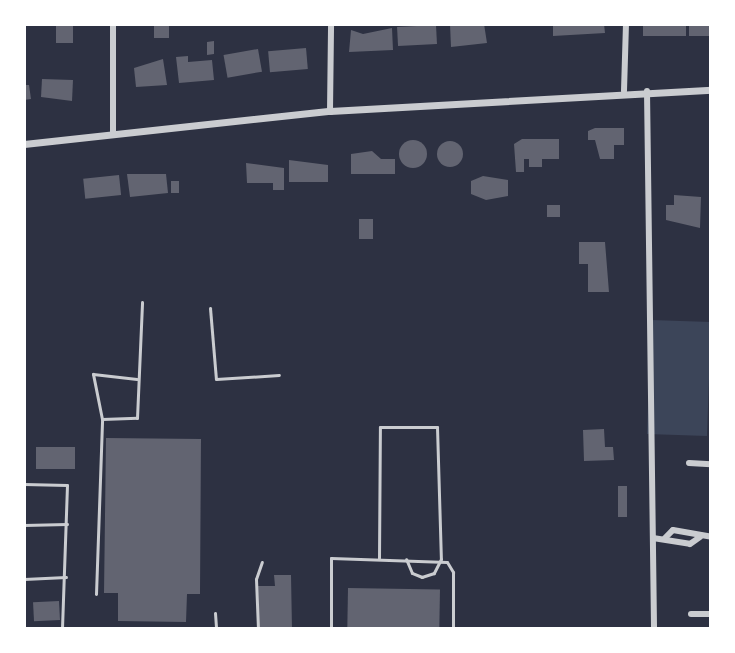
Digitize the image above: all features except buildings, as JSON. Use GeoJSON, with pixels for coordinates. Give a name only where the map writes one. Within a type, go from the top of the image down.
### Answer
{"type":"FeatureCollection","features":[{"type":"Feature","properties":{"kind":"street"},"geometry":{"type":"LineString","coordinates":[[113,24],[113,133]]}},
{"type":"Feature","properties":{"kind":"street"},"geometry":{"type":"LineString","coordinates":[[330,111],[331,24]]}},
{"type":"Feature","properties":{"kind":"street"},"geometry":{"type":"LineString","coordinates":[[624,91],[626,24]]}},
{"type":"Feature","properties":{"kind":"street"},"geometry":{"type":"LineString","coordinates":[[24,144],[330,111],[624,91],[711,90]]}},
{"type":"Feature","properties":{"kind":"street"},"geometry":{"type":"LineString","coordinates":[[647,91],[654,629]]}},
{"type":"Feature","properties":{"kind":"street"},"geometry":{"type":"LineString","coordinates":[[689,463],[711,464]]}},
{"type":"Feature","properties":{"kind":"street"},"geometry":{"type":"LineString","coordinates":[[665,538],[673,530],[711,537]]}},
{"type":"Feature","properties":{"kind":"street"},"geometry":{"type":"LineString","coordinates":[[653,538],[665,538],[673,544],[690,544],[700,537]]}},
{"type":"Feature","properties":{"kind":"street"},"geometry":{"type":"LineString","coordinates":[[691,614],[711,614]]}},
{"type":"Feature","properties":{"kind":"lane"},"geometry":{"type":"LineString","coordinates":[[102,419],[137,418],[142,302]]}},
{"type":"Feature","properties":{"kind":"lane"},"geometry":{"type":"LineString","coordinates":[[210,308],[216,379],[279,375]]}},
{"type":"Feature","properties":{"kind":"lane"},"geometry":{"type":"LineString","coordinates":[[96,594],[102,419],[93,374],[137,379]]}},
{"type":"Feature","properties":{"kind":"lane"},"geometry":{"type":"LineString","coordinates":[[379,558],[380,427],[437,427],[441,559],[434,573],[422,577],[412,573],[406,559]]}},
{"type":"Feature","properties":{"kind":"lane"},"geometry":{"type":"LineString","coordinates":[[24,484],[67,485],[62,629]]}},
{"type":"Feature","properties":{"kind":"lane"},"geometry":{"type":"LineString","coordinates":[[24,525],[67,524]]}},
{"type":"Feature","properties":{"kind":"lane"},"geometry":{"type":"LineString","coordinates":[[331,629],[331,558],[441,559],[453,572],[453,629]]}},
{"type":"Feature","properties":{"kind":"lane"},"geometry":{"type":"LineString","coordinates":[[258,629],[256,579],[262,562]]}},
{"type":"Feature","properties":{"kind":"lane"},"geometry":{"type":"LineString","coordinates":[[24,579],[66,577]]}},
{"type":"Feature","properties":{"kind":"lane"},"geometry":{"type":"LineString","coordinates":[[215,613],[216,629]]}},
{"type":"Feature","properties":{"kind":"shaded area"},"geometry":{"type":"Polygon","coordinates":[[[651,320],[711,322],[707,436],[647,434],[651,320]]]}}]}
